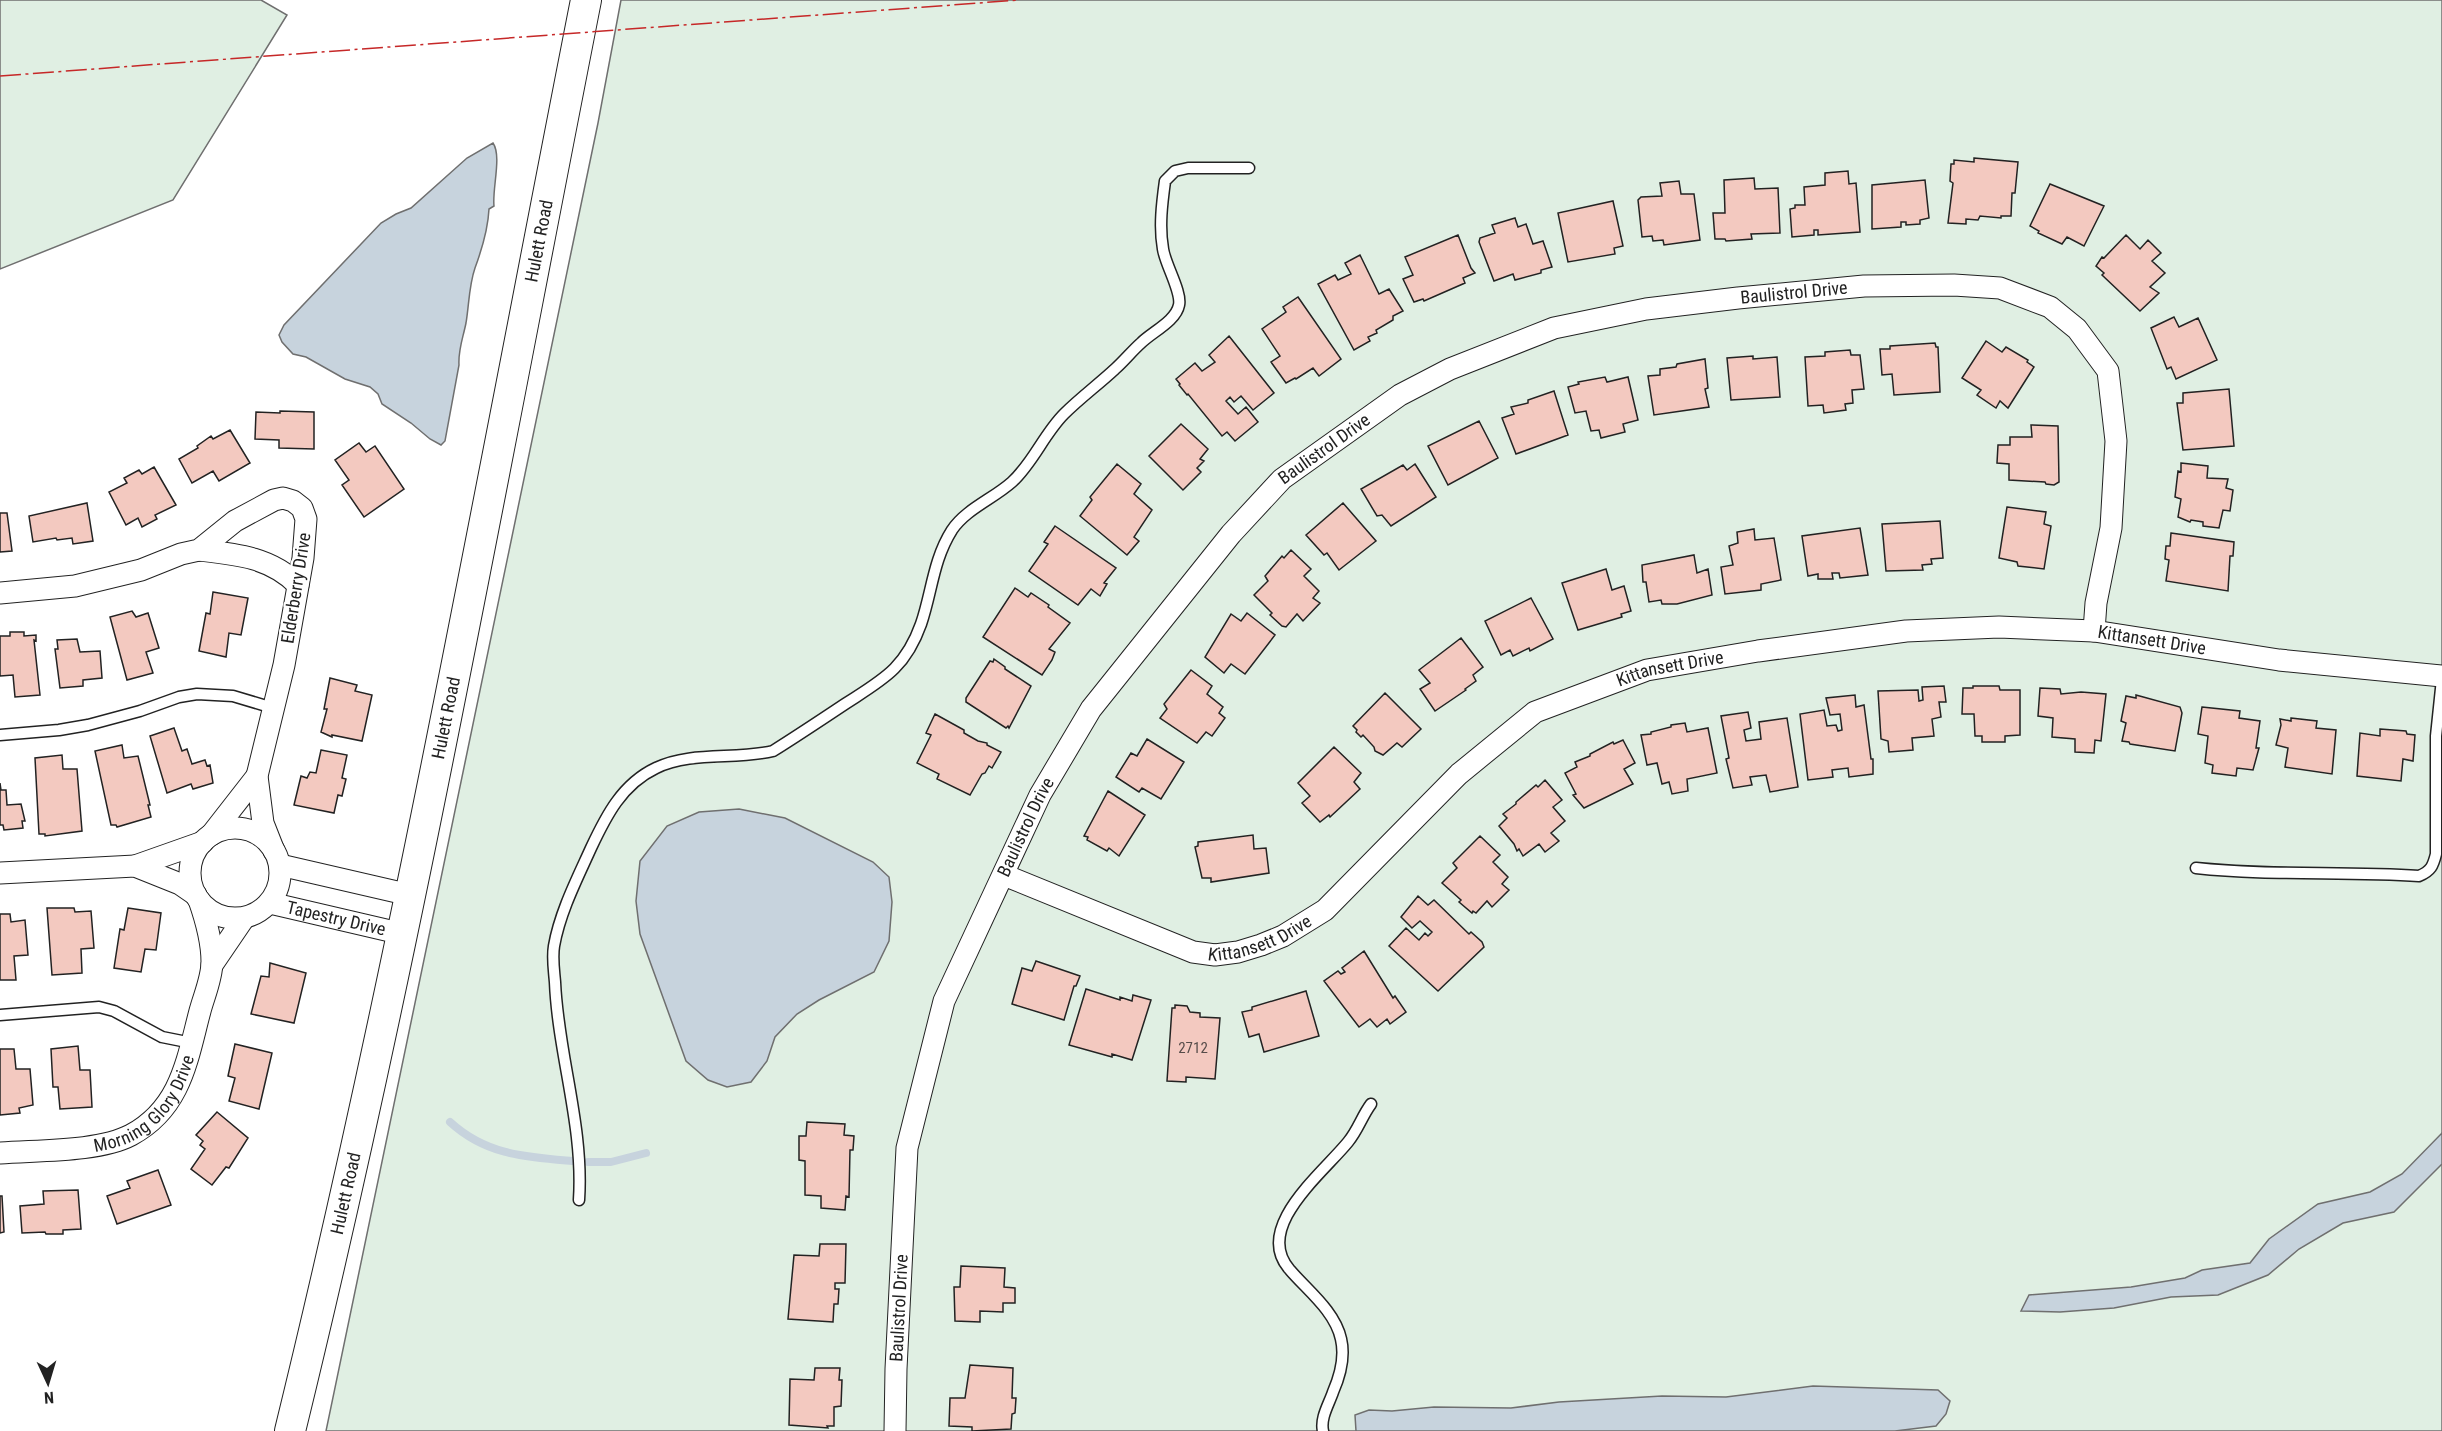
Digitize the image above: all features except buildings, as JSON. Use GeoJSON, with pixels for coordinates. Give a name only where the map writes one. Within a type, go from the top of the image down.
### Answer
{"type":"FeatureCollection","features":[{"type":"Feature","properties":{"kind":"street","name":"Hulett Road"},"geometry":{"type":"LineString","coordinates":[[290,1431],[320,1307],[402,934],[586,0]]}},
{"type":"Feature","properties":{"kind":"street","name":"Baulistrol Drive"},"geometry":{"type":"LineString","coordinates":[[895,1431],[907,1148],[944,1001],[1040,795],[1091,709],[1231,534],[1282,479],[1400,395],[1450,369],[1554,328],[1646,309],[1864,286],[1954,285],[2000,288],[2050,307],[2077,329],[2108,371],[2116,441],[2111,528],[2096,603],[2094,631]]}},
{"type":"Feature","properties":{"kind":"street","name":"Elderberry Drive"},"geometry":{"type":"LineString","coordinates":[[0,593],[75,586],[141,570],[198,550],[235,520],[261,506],[283,498],[293,501],[302,508],[306,519],[298,585],[284,665],[257,776],[263,823],[277,858]]}},
{"type":"Feature","properties":{"kind":"street"},"geometry":{"type":"LineString","coordinates":[[198,550],[225,553],[270,563],[288,574],[298,585]]}},
{"type":"Feature","properties":{"kind":"street","name":"Kittansett Drive"},"geometry":{"type":"LineString","coordinates":[[1004,875],[1193,952],[1215,955],[1238,952],[1283,936],[1325,910],[1459,774],[1535,712],[1647,670],[1758,651],[1906,631],[1999,627],[2094,631],[2279,660],[2442,678]]}},
{"type":"Feature","properties":{"kind":"street","name":"Elderberry Drive"},"geometry":{"type":"LineString","coordinates":[[206,839],[257,776]]}},
{"type":"Feature","properties":{"kind":"street"},"geometry":{"type":"LineString","coordinates":[[0,873],[135,866],[230,828],[244,829],[266,840],[277,858],[410,895]]}},
{"type":"Feature","properties":{"kind":"street"},"geometry":{"type":"LineString","coordinates":[[197,897],[190,880],[191,866],[194,853],[206,839]]}},
{"type":"Feature","properties":{"kind":"street","name":"Tapestry Drive"},"geometry":{"type":"LineString","coordinates":[[244,918],[259,912],[270,903],[277,891],[280,879],[277,858]]}},
{"type":"Feature","properties":{"kind":"street"},"geometry":{"type":"LineString","coordinates":[[135,866],[180,884],[215,914],[229,918],[244,918]]}},
{"type":"Feature","properties":{"kind":"street","name":"Morning Glory Drive"},"geometry":{"type":"LineString","coordinates":[[0,1153],[106,1144],[130,1136],[150,1123],[177,1088],[186,1068],[212,965],[209,932],[197,897]]}},
{"type":"Feature","properties":{"kind":"street","name":"Tapestry Drive"},"geometry":{"type":"LineString","coordinates":[[270,903],[402,934]]}},
{"type":"Feature","properties":{"kind":"street","name":"Morning Glory Drive"},"geometry":{"type":"LineString","coordinates":[[212,965],[244,918]]}},
{"type":"Feature","properties":{"kind":"lane"},"geometry":{"type":"LineString","coordinates":[[579,1200],[581,1169],[556,1013],[554,947],[574,888],[601,827],[618,798],[636,780],[669,763],[705,758],[752,756],[773,751],[881,682],[899,666],[913,644],[922,622],[941,550],[954,528],[969,513],[1012,482],[1028,465],[1063,415],[1118,367],[1141,342],[1172,317],[1179,305],[1178,294],[1162,247],[1161,224],[1165,181],[1175,171],[1188,168],[1249,168]]}},
{"type":"Feature","properties":{"kind":"lane"},"geometry":{"type":"LineString","coordinates":[[2196,868],[2266,874],[2317,872],[2419,876],[2428,873],[2434,865],[2436,854],[2437,727],[2442,678]]}},
{"type":"Feature","properties":{"kind":"lane"},"geometry":{"type":"LineString","coordinates":[[0,735],[88,725],[140,711],[179,697],[197,694],[233,696],[273,708]]}},
{"type":"Feature","properties":{"kind":"lane"},"geometry":{"type":"LineString","coordinates":[[0,1015],[99,1007],[114,1011],[162,1037],[192,1043]]}},
{"type":"Feature","properties":{"kind":"lane"},"geometry":{"type":"LineString","coordinates":[[1323,1431],[1326,1408],[1339,1373],[1343,1349],[1341,1336],[1327,1311],[1283,1263],[1279,1250],[1279,1238],[1282,1226],[1295,1202],[1349,1140],[1371,1104]]}},
{"type":"Feature","properties":{"kind":"green space"},"geometry":{"type":"Polygon","coordinates":[[[0,0],[261,0],[287,15],[173,200],[0,269],[0,0]]]}},
{"type":"Feature","properties":{"kind":"green space"},"geometry":{"type":"Polygon","coordinates":[[[621,0],[2442,0],[2442,1431],[326,1431],[598,123],[621,0]]]}},
{"type":"Feature","properties":{"kind":"shaded area"},"geometry":{"type":"Polygon","coordinates":[[[493,143],[497,156],[494,206],[489,209],[484,239],[471,281],[459,365],[445,441],[441,445],[382,404],[378,394],[370,387],[345,379],[306,357],[293,354],[279,335],[284,325],[381,223],[411,208],[467,158],[493,143]]]}},
{"type":"Feature","properties":{"kind":"shaded area"},"geometry":{"type":"Polygon","coordinates":[[[739,809],[785,818],[873,862],[889,877],[892,902],[889,941],[874,972],[797,1014],[775,1037],[767,1061],[751,1082],[727,1087],[708,1080],[686,1061],[640,934],[636,901],[640,861],[667,826],[699,812],[739,809]]]}},
{"type":"Feature","properties":{"kind":"shaded area"},"geometry":{"type":"Polygon","coordinates":[[[2442,1133],[2442,1164],[2394,1212],[2343,1223],[2299,1249],[2268,1275],[2218,1295],[2171,1297],[2114,1308],[2060,1312],[2021,1311],[2029,1295],[2131,1287],[2185,1278],[2202,1270],[2250,1263],[2269,1239],[2318,1204],[2370,1192],[2402,1174],[2442,1133]]]}},
{"type":"Feature","properties":{"kind":"shaded area"},"geometry":{"type":"Polygon","coordinates":[[[1813,1386],[1938,1390],[1950,1401],[1946,1414],[1936,1426],[1895,1431],[1356,1431],[1355,1415],[1369,1410],[1392,1411],[1434,1407],[1511,1408],[1559,1402],[1662,1396],[1726,1397],[1813,1386]]]}},
{"type":"Feature","properties":{"kind":"waterway"},"geometry":{"type":"LineString","coordinates":[[450,1122],[464,1133],[492,1148],[522,1156],[572,1161]]}},
{"type":"Feature","properties":{"kind":"waterway"},"geometry":{"type":"LineString","coordinates":[[588,1162],[611,1162],[646,1153]]}},
{"type":"Feature","properties":{"kind":"power"},"geometry":{"type":"LineString","coordinates":[[0,76],[1019,0]]}}]}
